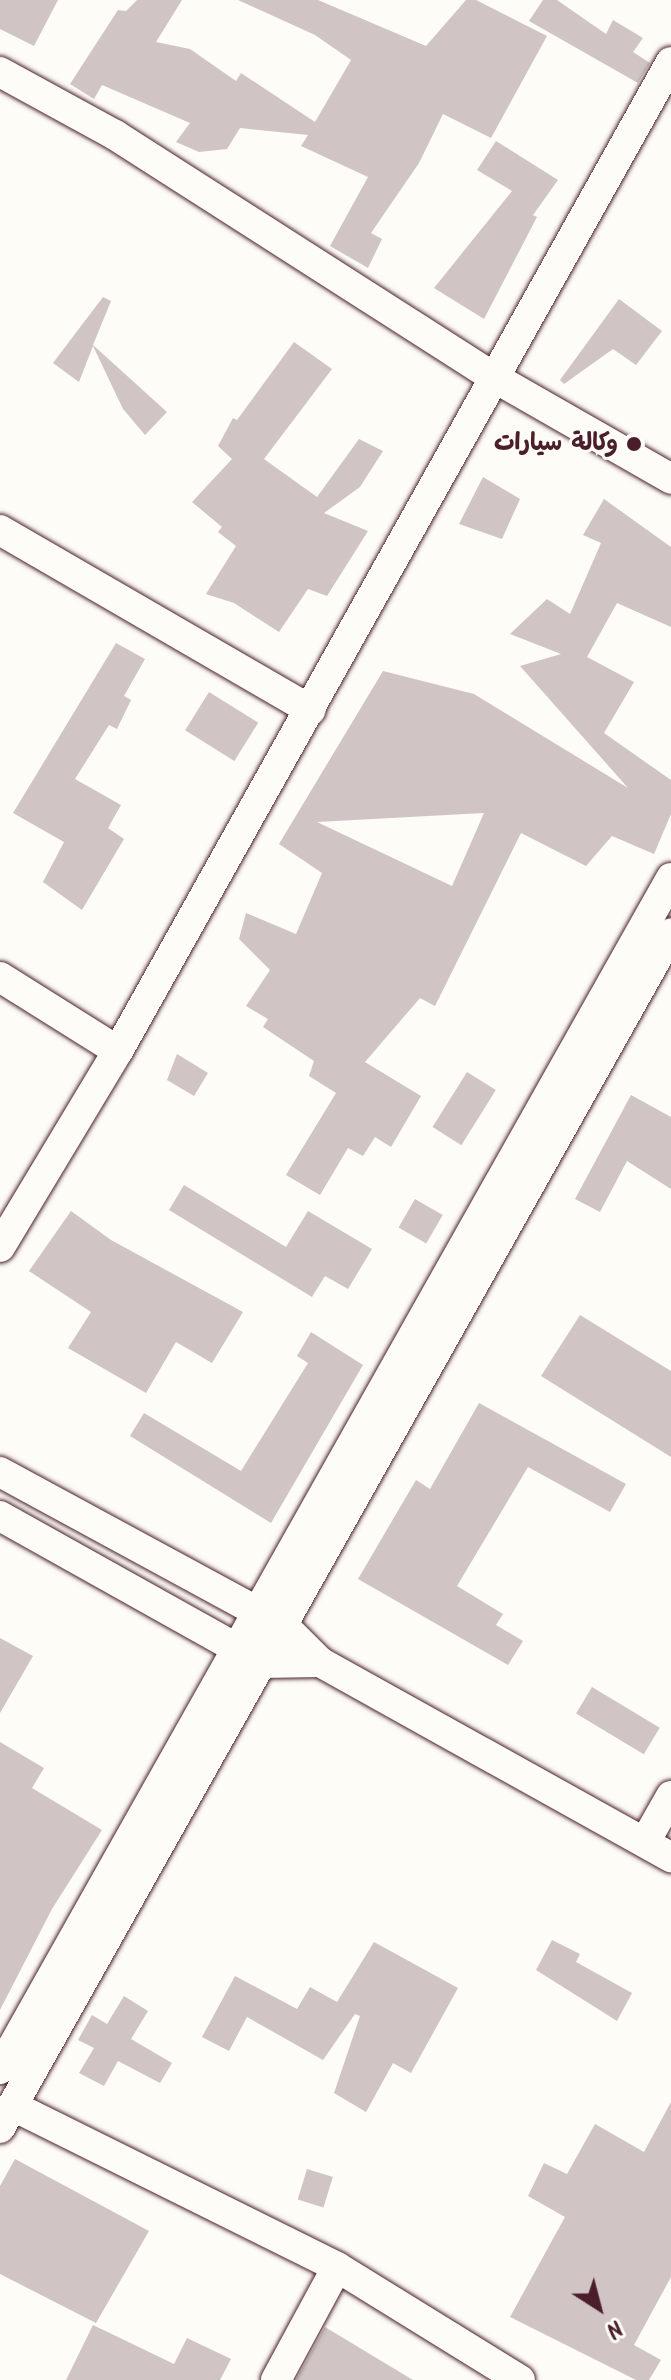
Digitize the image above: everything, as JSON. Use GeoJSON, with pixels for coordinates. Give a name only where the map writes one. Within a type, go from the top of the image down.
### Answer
{"type":"FeatureCollection","features":[{"type":"Feature","properties":{"kind":"street"},"geometry":{"type":"LineString","coordinates":[[0,1247],[118,1051],[671,62]]}},
{"type":"Feature","properties":{"kind":"street"},"geometry":{"type":"LineString","coordinates":[[0,72],[115,135],[495,378],[671,479]]}},
{"type":"Feature","properties":{"kind":"street"},"geometry":{"type":"LineString","coordinates":[[0,530],[311,710]]}},
{"type":"Feature","properties":{"kind":"street"},"geometry":{"type":"LineString","coordinates":[[271,1619],[671,878]]}},
{"type":"Feature","properties":{"kind":"street"},"geometry":{"type":"LineString","coordinates":[[0,2069],[250,1656],[671,933]]}},
{"type":"Feature","properties":{"kind":"street"},"geometry":{"type":"LineString","coordinates":[[0,977],[118,1051]]}},
{"type":"Feature","properties":{"kind":"street"},"geometry":{"type":"LineString","coordinates":[[0,1472],[271,1619],[320,1662],[658,1850],[671,1796]]}},
{"type":"Feature","properties":{"kind":"street"},"geometry":{"type":"LineString","coordinates":[[0,1516],[250,1656],[320,1662]]}},
{"type":"Feature","properties":{"kind":"street"},"geometry":{"type":"LineString","coordinates":[[250,1656],[6,2117],[337,2267],[520,2380]]}},
{"type":"Feature","properties":{"kind":"street"},"geometry":{"type":"LineString","coordinates":[[276,2380],[337,2267]]}},
{"type":"Feature","properties":{"kind":"building"},"geometry":{"type":"Polygon","coordinates":[[[0,0],[58,0],[34,46],[0,29],[0,0]]]}},
{"type":"Feature","properties":{"kind":"building"},"geometry":{"type":"Polygon","coordinates":[[[137,0],[182,0],[156,42],[190,49],[236,81],[241,73],[315,122],[351,60],[315,35],[238,0],[318,0],[426,46],[466,0],[476,0],[547,36],[491,138],[443,114],[419,163],[371,233],[382,239],[368,268],[330,246],[368,177],[301,146],[308,135],[240,128],[227,149],[199,152],[176,142],[190,123],[102,85],[94,99],[70,84],[118,10],[126,11],[137,0]]]}},
{"type":"Feature","properties":{"kind":"building"},"geometry":{"type":"Polygon","coordinates":[[[543,0],[557,0],[606,34],[613,20],[643,38],[633,52],[650,63],[638,83],[529,21],[543,0]]]}},
{"type":"Feature","properties":{"kind":"building"},"geometry":{"type":"Polygon","coordinates":[[[496,141],[558,180],[533,215],[537,217],[484,319],[434,288],[512,191],[477,170],[496,141]]]}},
{"type":"Feature","properties":{"kind":"building"},"geometry":{"type":"Polygon","coordinates":[[[103,297],[111,301],[93,345],[167,412],[145,435],[123,409],[93,346],[79,382],[53,363],[103,297]]]}},
{"type":"Feature","properties":{"kind":"building"},"geometry":{"type":"Polygon","coordinates":[[[619,299],[662,331],[636,365],[613,349],[564,384],[560,380],[619,299]]]}},
{"type":"Feature","properties":{"kind":"building"},"geometry":{"type":"Polygon","coordinates":[[[294,342],[332,369],[264,459],[317,497],[359,439],[383,451],[360,487],[324,513],[368,531],[327,596],[308,589],[279,632],[234,603],[206,594],[236,546],[218,532],[222,527],[192,502],[232,459],[218,446],[233,418],[237,420],[294,342]]]}},
{"type":"Feature","properties":{"kind":"building"},"geometry":{"type":"Polygon","coordinates":[[[483,477],[520,499],[502,539],[459,524],[483,477]]]}},
{"type":"Feature","properties":{"kind":"building"},"geometry":{"type":"Polygon","coordinates":[[[604,499],[671,547],[671,627],[617,603],[587,657],[634,682],[604,733],[671,780],[671,814],[654,854],[612,836],[586,866],[521,833],[435,1006],[420,998],[365,1062],[421,1096],[391,1147],[375,1137],[363,1156],[348,1148],[320,1195],[286,1175],[336,1093],[309,1076],[314,1061],[263,1027],[268,1019],[246,1006],[270,970],[239,939],[246,913],[296,934],[322,873],[279,844],[383,671],[474,694],[628,788],[520,666],[561,654],[510,634],[547,599],[570,614],[601,543],[583,535],[604,499]],[[484,813],[317,822],[452,886],[484,813]]]}},
{"type":"Feature","properties":{"kind":"building"},"geometry":{"type":"Polygon","coordinates":[[[116,643],[145,659],[124,696],[131,700],[117,729],[109,725],[75,779],[121,805],[108,828],[124,839],[82,910],[43,882],[64,842],[13,813],[116,643]]]}},
{"type":"Feature","properties":{"kind":"building"},"geometry":{"type":"Polygon","coordinates":[[[209,692],[258,723],[234,761],[185,730],[209,692]]]}},
{"type":"Feature","properties":{"kind":"building"},"geometry":{"type":"Polygon","coordinates":[[[177,1054],[208,1073],[194,1096],[167,1080],[177,1054]]]}},
{"type":"Feature","properties":{"kind":"building"},"geometry":{"type":"Polygon","coordinates":[[[467,1072],[496,1090],[461,1145],[433,1127],[467,1072]]]}},
{"type":"Feature","properties":{"kind":"building"},"geometry":{"type":"Polygon","coordinates":[[[631,1095],[671,1117],[671,1189],[627,1161],[600,1212],[575,1199],[631,1095]]]}},
{"type":"Feature","properties":{"kind":"building"},"geometry":{"type":"Polygon","coordinates":[[[184,1185],[286,1247],[308,1211],[372,1249],[348,1289],[325,1276],[312,1297],[169,1210],[184,1185]]]}},
{"type":"Feature","properties":{"kind":"building"},"geometry":{"type":"Polygon","coordinates":[[[415,1199],[443,1215],[426,1244],[398,1228],[415,1199]]]}},
{"type":"Feature","properties":{"kind":"building"},"geometry":{"type":"Polygon","coordinates":[[[71,1211],[111,1240],[243,1312],[212,1363],[176,1342],[146,1393],[68,1348],[91,1312],[29,1271],[71,1211]]]}},
{"type":"Feature","properties":{"kind":"building"},"geometry":{"type":"Polygon","coordinates":[[[580,1315],[671,1371],[671,1457],[541,1376],[580,1315]]]}},
{"type":"Feature","properties":{"kind":"building"},"geometry":{"type":"Polygon","coordinates":[[[311,1332],[363,1365],[271,1523],[130,1436],[144,1413],[241,1471],[308,1363],[297,1356],[311,1332]]]}},
{"type":"Feature","properties":{"kind":"building"},"geometry":{"type":"Polygon","coordinates":[[[479,1403],[626,1484],[610,1512],[528,1467],[457,1586],[503,1614],[496,1625],[523,1641],[508,1665],[358,1579],[416,1480],[430,1489],[479,1403]]]}},
{"type":"Feature","properties":{"kind":"building"},"geometry":{"type":"Polygon","coordinates":[[[0,1638],[33,1656],[0,1713],[0,1638]]]}},
{"type":"Feature","properties":{"kind":"building"},"geometry":{"type":"Polygon","coordinates":[[[592,1687],[660,1728],[644,1754],[576,1714],[592,1687]]]}},
{"type":"Feature","properties":{"kind":"building"},"geometry":{"type":"Polygon","coordinates":[[[0,1742],[44,1768],[32,1788],[102,1830],[52,1909],[0,2010],[0,1742]]]}},
{"type":"Feature","properties":{"kind":"building"},"geometry":{"type":"Polygon","coordinates":[[[552,1940],[580,1954],[576,1962],[632,1993],[617,2021],[536,1970],[552,1940]]]}},
{"type":"Feature","properties":{"kind":"building"},"geometry":{"type":"Polygon","coordinates":[[[374,1942],[458,1988],[411,2073],[393,2063],[366,2112],[334,2093],[360,2016],[355,2014],[323,2060],[247,2017],[229,2051],[202,2037],[235,1976],[297,2009],[310,1987],[337,2002],[374,1942]]]}},
{"type":"Feature","properties":{"kind":"building"},"geometry":{"type":"Polygon","coordinates":[[[124,1996],[148,2011],[131,2039],[172,2063],[160,2083],[118,2061],[104,2086],[79,2073],[94,2048],[78,2040],[92,2015],[107,2024],[124,1996]]]}},
{"type":"Feature","properties":{"kind":"building"},"geometry":{"type":"Polygon","coordinates":[[[671,2102],[671,2277],[634,2345],[661,2360],[649,2380],[636,2380],[510,2317],[565,2217],[528,2196],[544,2163],[567,2174],[595,2124],[644,2152],[671,2102]]]}},
{"type":"Feature","properties":{"kind":"building"},"geometry":{"type":"Polygon","coordinates":[[[15,2159],[149,2231],[96,2323],[0,2274],[0,2186],[15,2159]]]}},
{"type":"Feature","properties":{"kind":"building"},"geometry":{"type":"Polygon","coordinates":[[[307,2169],[333,2177],[323,2207],[298,2200],[307,2169]]]}},
{"type":"Feature","properties":{"kind":"building"},"geometry":{"type":"Polygon","coordinates":[[[93,2325],[174,2364],[187,2338],[231,2359],[220,2380],[66,2380],[93,2325]]]}},
{"type":"Feature","properties":{"kind":"building"},"geometry":{"type":"Polygon","coordinates":[[[325,2327],[413,2380],[296,2380],[325,2327]]]}},
{"type":"Feature","properties":{"kind":"place","name":"وكالة سيارات"},"geometry":{"type":"Point","coordinates":[634,444]}}]}
